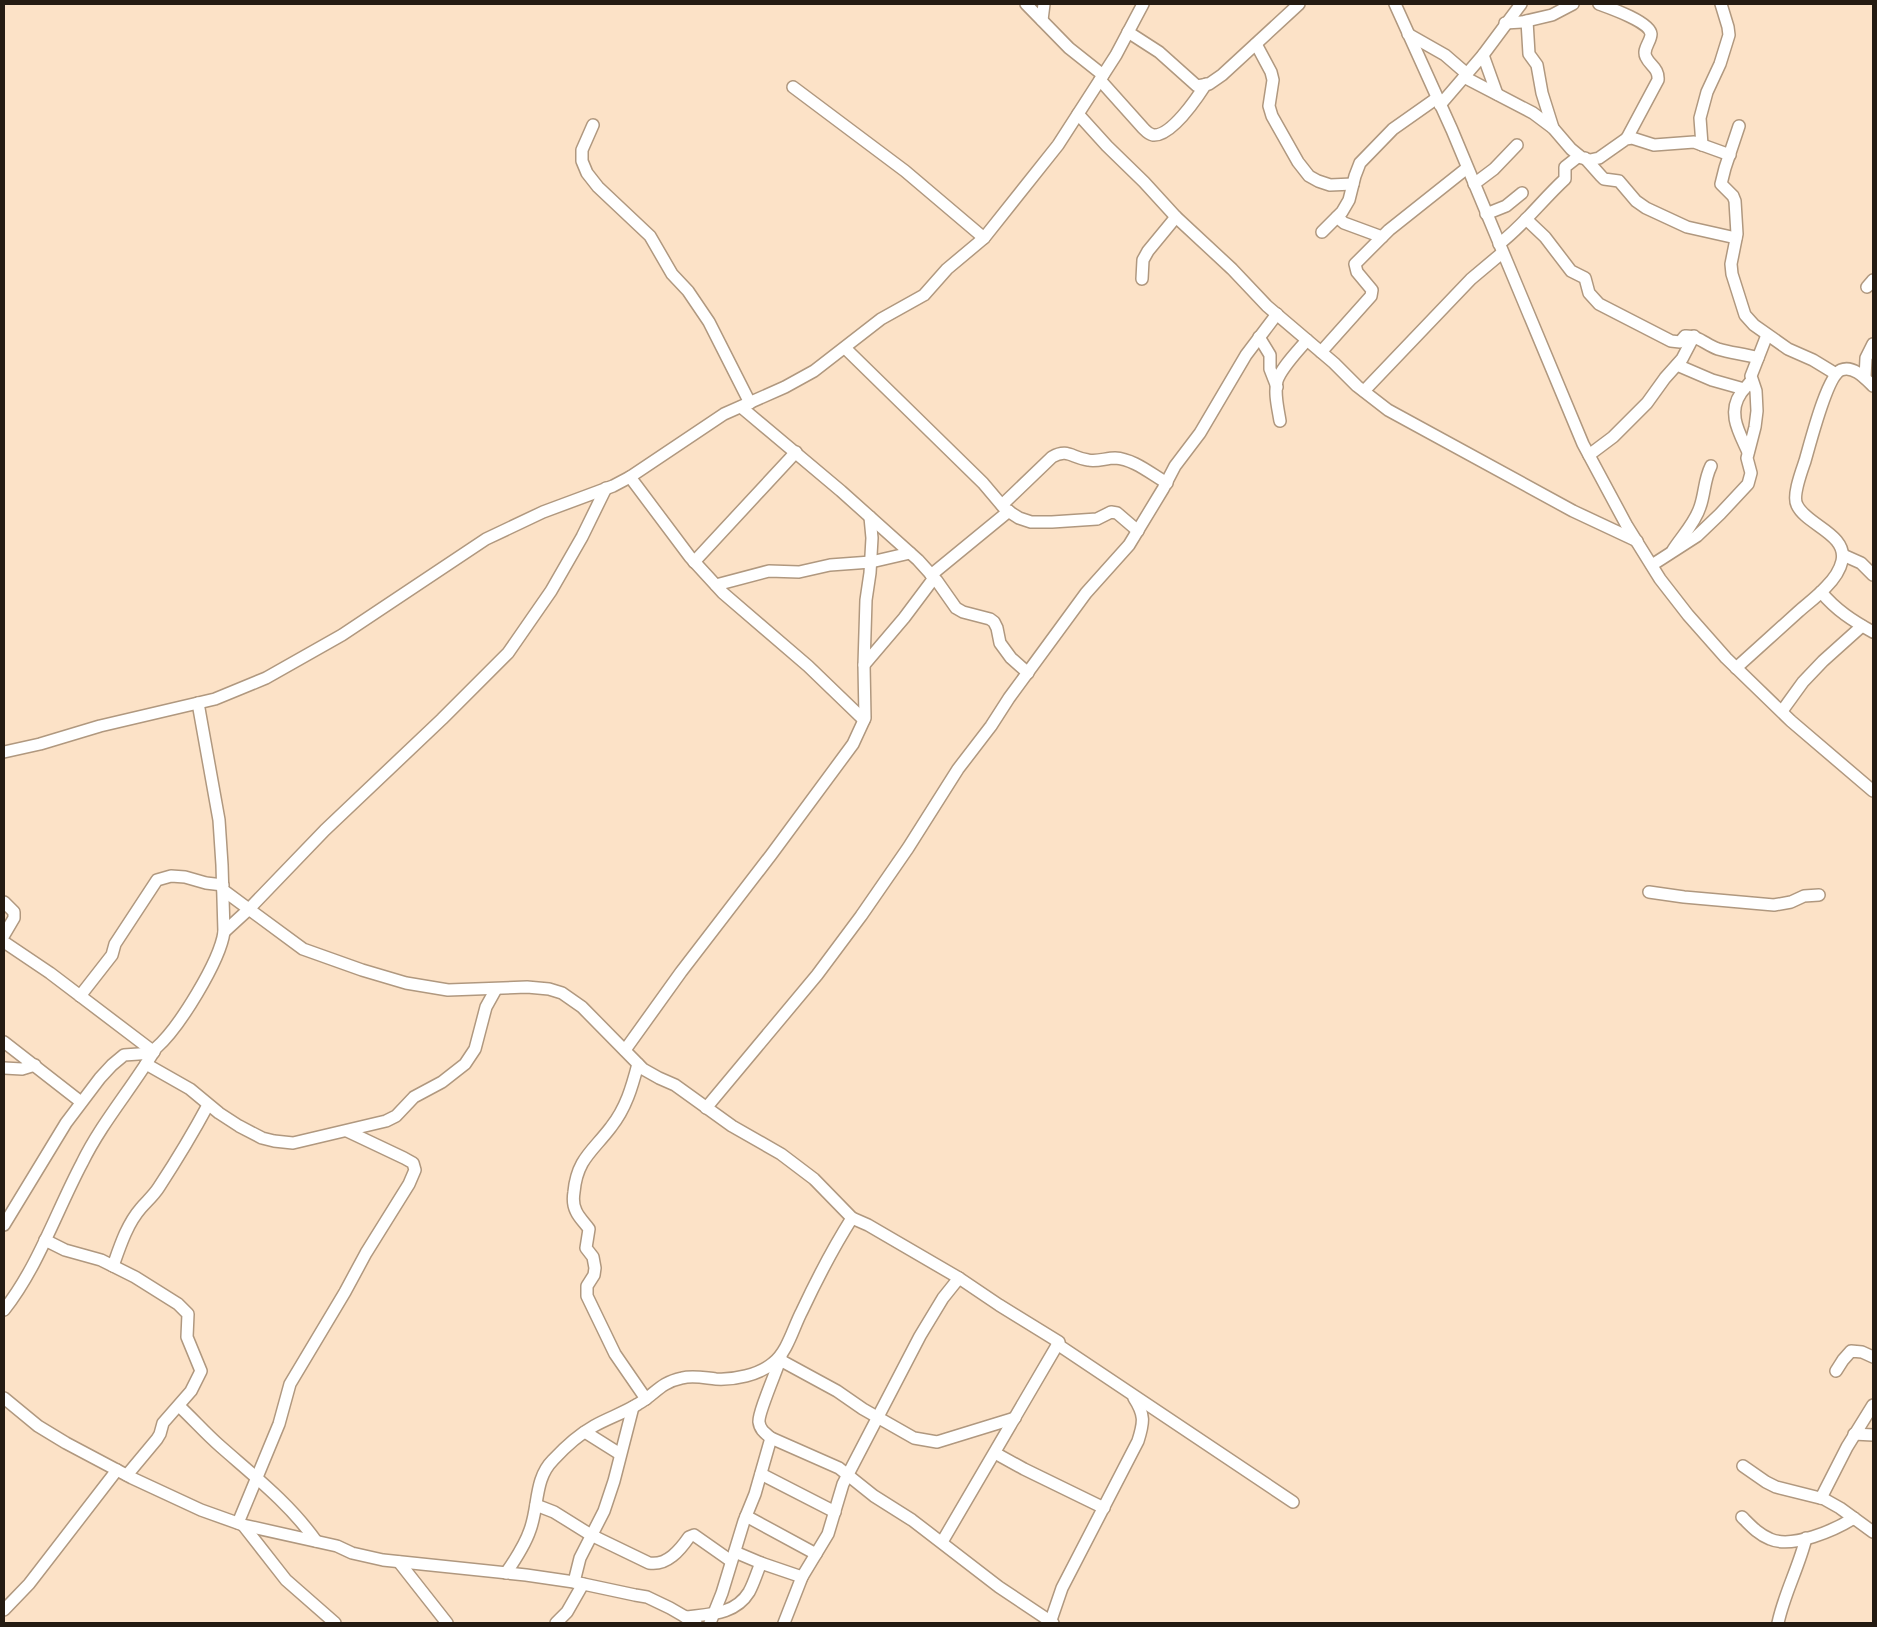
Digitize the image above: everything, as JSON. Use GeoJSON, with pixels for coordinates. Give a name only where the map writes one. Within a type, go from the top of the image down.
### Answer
{"type":"FeatureCollection","features":[{"type":"Feature","properties":{"kind":"street"},"geometry":{"type":"LineString","coordinates":[[1026,4],[1101,78],[1143,128],[1152,135],[1167,130],[1191,107],[1206,84]]}},
{"type":"Feature","properties":{"kind":"street"},"geometry":{"type":"LineString","coordinates":[[1042,20],[1044,4]]}},
{"type":"Feature","properties":{"kind":"street"},"geometry":{"type":"LineString","coordinates":[[4,752],[40,744],[100,726],[215,699],[266,678],[342,635],[486,539],[543,512],[630,477],[724,414],[814,371],[881,319],[924,295],[947,269],[984,238],[1058,145],[1101,78],[1143,4]]}},
{"type":"Feature","properties":{"kind":"street"},"geometry":{"type":"LineString","coordinates":[[1128,32],[1160,52],[1197,86],[1206,84],[1222,75],[1299,4]]}},
{"type":"Feature","properties":{"kind":"street"},"geometry":{"type":"LineString","coordinates":[[1395,4],[1589,455],[1660,579],[1688,616],[1736,668],[1873,791]]}},
{"type":"Feature","properties":{"kind":"street"},"geometry":{"type":"LineString","coordinates":[[1322,232],[1337,217],[1349,200],[1360,163],[1393,129],[1438,102],[1466,75],[1521,4]]}},
{"type":"Feature","properties":{"kind":"street"},"geometry":{"type":"LineString","coordinates":[[1505,23],[1527,21],[1552,15],[1573,4]]}},
{"type":"Feature","properties":{"kind":"street"},"geometry":{"type":"LineString","coordinates":[[1582,157],[1590,160],[1599,158],[1628,138],[1658,80],[1659,74],[1646,58],[1645,53],[1651,34],[1650,29],[1599,4]]}},
{"type":"Feature","properties":{"kind":"street"},"geometry":{"type":"LineString","coordinates":[[1702,145],[1700,118],[1707,92],[1720,64],[1729,35],[1721,4]]}},
{"type":"Feature","properties":{"kind":"street"},"geometry":{"type":"LineString","coordinates":[[1527,21],[1529,54],[1537,64],[1542,93],[1553,128]]}},
{"type":"Feature","properties":{"kind":"street"},"geometry":{"type":"LineString","coordinates":[[1408,34],[1445,55],[1466,75],[1533,113],[1553,128],[1571,149],[1601,176],[1618,181],[1636,201],[1646,208],[1687,227],[1736,238]]}},
{"type":"Feature","properties":{"kind":"street"},"geometry":{"type":"LineString","coordinates":[[1256,44],[1271,72],[1273,80],[1269,106],[1272,116],[1298,162],[1309,176],[1318,181],[1330,185],[1353,184]]}},
{"type":"Feature","properties":{"kind":"street"},"geometry":{"type":"LineString","coordinates":[[1483,55],[1497,94]]}},
{"type":"Feature","properties":{"kind":"street"},"geometry":{"type":"LineString","coordinates":[[793,87],[905,171],[984,238]]}},
{"type":"Feature","properties":{"kind":"street"},"geometry":{"type":"LineString","coordinates":[[1078,114],[1176,217],[1277,314],[1388,410],[1573,511],[1637,541]]}},
{"type":"Feature","properties":{"kind":"street"},"geometry":{"type":"LineString","coordinates":[[593,125],[582,150],[582,161],[587,173],[598,187],[650,236],[672,274],[693,298],[709,322],[746,405],[910,553],[933,576],[956,608],[994,622],[998,628],[1000,643],[1011,658],[1028,673]]}},
{"type":"Feature","properties":{"kind":"street"},"geometry":{"type":"LineString","coordinates":[[1739,126],[1730,156],[1724,168],[1721,184],[1734,196],[1736,201],[1736,238],[1731,264],[1736,292],[1745,316],[1766,335],[1836,374]]}},
{"type":"Feature","properties":{"kind":"street"},"geometry":{"type":"LineString","coordinates":[[1628,138],[1654,145],[1694,142],[1730,156]]}},
{"type":"Feature","properties":{"kind":"street"},"geometry":{"type":"LineString","coordinates":[[1474,184],[1494,169],[1517,145]]}},
{"type":"Feature","properties":{"kind":"street"},"geometry":{"type":"LineString","coordinates":[[1364,391],[1565,179],[1565,167],[1582,157]]}},
{"type":"Feature","properties":{"kind":"street"},"geometry":{"type":"LineString","coordinates":[[1321,352],[1372,296],[1372,290],[1356,272],[1354,266],[1382,236],[1467,168]]}},
{"type":"Feature","properties":{"kind":"street"},"geometry":{"type":"LineString","coordinates":[[1486,214],[1506,206],[1522,193]]}},
{"type":"Feature","properties":{"kind":"street"},"geometry":{"type":"LineString","coordinates":[[1142,279],[1142,260],[1176,217]]}},
{"type":"Feature","properties":{"kind":"street"},"geometry":{"type":"LineString","coordinates":[[1337,217],[1344,224],[1382,236]]}},
{"type":"Feature","properties":{"kind":"street"},"geometry":{"type":"LineString","coordinates":[[1526,219],[1545,237],[1572,271],[1585,278],[1589,293],[1599,304],[1674,343],[1680,342],[1685,336],[1694,336],[1718,349],[1743,353],[1756,362]]}},
{"type":"Feature","properties":{"kind":"street"},"geometry":{"type":"LineString","coordinates":[[706,1108],[817,975],[908,848],[958,769],[1086,593],[1129,544],[1167,483],[1175,466],[1200,433],[1246,355],[1277,314]]}},
{"type":"Feature","properties":{"kind":"street"},"geometry":{"type":"LineString","coordinates":[[1748,452],[1734,422],[1734,413],[1740,393],[1748,385],[1766,335]]}},
{"type":"Feature","properties":{"kind":"street"},"geometry":{"type":"LineString","coordinates":[[1589,455],[1613,437],[1647,403],[1689,349],[1694,336]]}},
{"type":"Feature","properties":{"kind":"street"},"geometry":{"type":"LineString","coordinates":[[1259,337],[1270,355],[1270,369],[1276,387],[1280,421]]}},
{"type":"Feature","properties":{"kind":"street"},"geometry":{"type":"LineString","coordinates":[[1276,387],[1282,372],[1307,340]]}},
{"type":"Feature","properties":{"kind":"street"},"geometry":{"type":"LineString","coordinates":[[1869,382],[1866,358],[1873,344]]}},
{"type":"Feature","properties":{"kind":"street"},"geometry":{"type":"LineString","coordinates":[[1756,362],[1782,345]]}},
{"type":"Feature","properties":{"kind":"street"},"geometry":{"type":"LineString","coordinates":[[845,348],[983,483],[1005,508],[1019,518],[1031,522],[1052,522],[1097,519],[1114,512],[1118,513],[1138,531]]}},
{"type":"Feature","properties":{"kind":"street"},"geometry":{"type":"LineString","coordinates":[[1652,565],[1697,536],[1748,484],[1751,477],[1747,462],[1748,452],[1756,427],[1758,411],[1756,391],[1748,385],[1712,380],[1677,365]]}},
{"type":"Feature","properties":{"kind":"street"},"geometry":{"type":"LineString","coordinates":[[1736,668],[1821,592],[1837,573],[1842,563],[1843,555],[1837,541],[1797,505],[1798,486],[1827,392],[1836,374],[1848,369],[1856,372],[1869,382]]}},
{"type":"Feature","properties":{"kind":"street"},"geometry":{"type":"LineString","coordinates":[[694,562],[796,452]]}},
{"type":"Feature","properties":{"kind":"street"},"geometry":{"type":"LineString","coordinates":[[864,665],[904,618],[933,576],[1005,508],[1052,457],[1060,452],[1092,461],[1114,458],[1124,459],[1167,483]]}},
{"type":"Feature","properties":{"kind":"street"},"geometry":{"type":"LineString","coordinates":[[1671,554],[1699,510],[1705,493],[1704,481],[1710,466]]}},
{"type":"Feature","properties":{"kind":"street"},"geometry":{"type":"LineString","coordinates":[[630,477],[694,562],[716,585],[808,666],[864,720]]}},
{"type":"Feature","properties":{"kind":"street"},"geometry":{"type":"LineString","coordinates":[[224,932],[248,910],[325,830],[396,764],[508,653],[551,591],[582,537],[606,488]]}},
{"type":"Feature","properties":{"kind":"street"},"geometry":{"type":"LineString","coordinates":[[625,1050],[686,964],[771,856],[853,744],[864,720],[866,600],[872,538],[870,517]]}},
{"type":"Feature","properties":{"kind":"street"},"geometry":{"type":"LineString","coordinates":[[716,585],[769,571],[799,572],[830,566],[871,562],[910,553]]}},
{"type":"Feature","properties":{"kind":"street"},"geometry":{"type":"LineString","coordinates":[[1843,555],[1861,562],[1873,575]]}},
{"type":"Feature","properties":{"kind":"street"},"geometry":{"type":"LineString","coordinates":[[1821,592],[1832,606],[1873,632]]}},
{"type":"Feature","properties":{"kind":"street"},"geometry":{"type":"LineString","coordinates":[[1782,711],[1803,682],[1862,626]]}},
{"type":"Feature","properties":{"kind":"street"},"geometry":{"type":"LineString","coordinates":[[4,1310],[46,1240],[55,1216],[83,1160],[153,1052],[167,1038],[198,991],[223,943],[223,887],[218,820],[198,703]]}},
{"type":"Feature","properties":{"kind":"street"},"geometry":{"type":"LineString","coordinates":[[80,996],[112,955],[115,944],[157,880],[170,876],[185,877],[223,887],[248,910],[303,949],[362,970],[406,983],[448,990],[528,987],[549,989],[562,993],[582,1006],[638,1064],[659,1078],[675,1085],[732,1126],[788,1159],[837,1200],[852,1218],[868,1225],[960,1278],[1059,1342],[942,1542]]}},
{"type":"Feature","properties":{"kind":"street"},"geometry":{"type":"LineString","coordinates":[[1650,892],[1684,897],[1774,904],[1791,902],[1813,894],[1818,895]]}},
{"type":"Feature","properties":{"kind":"street"},"geometry":{"type":"LineString","coordinates":[[4,902],[14,912],[14,918],[4,935]]}},
{"type":"Feature","properties":{"kind":"street"},"geometry":{"type":"LineString","coordinates":[[4,942],[80,996],[153,1052]]}},
{"type":"Feature","properties":{"kind":"street"},"geometry":{"type":"LineString","coordinates":[[146,1064],[190,1089],[208,1105],[262,1138],[293,1143],[386,1121],[396,1116],[414,1097],[442,1082],[465,1064],[475,1049],[486,1007],[496,989]]}},
{"type":"Feature","properties":{"kind":"street"},"geometry":{"type":"LineString","coordinates":[[4,1042],[81,1102]]}},
{"type":"Feature","properties":{"kind":"street"},"geometry":{"type":"LineString","coordinates":[[4,1226],[81,1102],[100,1078],[124,1055],[153,1052]]}},
{"type":"Feature","properties":{"kind":"street"},"geometry":{"type":"LineString","coordinates":[[638,1064],[630,1095],[623,1109],[611,1128],[583,1160],[575,1180],[573,1200],[575,1210],[589,1229],[586,1248],[595,1264],[594,1276],[586,1288],[589,1302],[615,1354],[646,1398]]}},
{"type":"Feature","properties":{"kind":"street"},"geometry":{"type":"LineString","coordinates":[[4,1068],[22,1069],[35,1065]]}},
{"type":"Feature","properties":{"kind":"street"},"geometry":{"type":"LineString","coordinates":[[113,1266],[120,1245],[140,1208],[153,1196],[159,1187],[208,1105]]}},
{"type":"Feature","properties":{"kind":"street"},"geometry":{"type":"LineString","coordinates":[[240,1524],[256,1476],[279,1424],[290,1384],[345,1292],[366,1252],[409,1184],[415,1170],[413,1164],[404,1158],[347,1131]]}},
{"type":"Feature","properties":{"kind":"street"},"geometry":{"type":"LineString","coordinates":[[4,1206],[17,1206]]}},
{"type":"Feature","properties":{"kind":"street"},"geometry":{"type":"LineString","coordinates":[[852,1218],[835,1245],[797,1321],[782,1357],[761,1410],[759,1420],[763,1432],[771,1438],[827,1462],[848,1475],[874,1496],[912,1520],[1051,1623],[1062,1588],[1129,1459],[1142,1427],[1143,1416],[1131,1395]]}},
{"type":"Feature","properties":{"kind":"street"},"geometry":{"type":"LineString","coordinates":[[4,1610],[122,1472],[160,1434],[162,1423],[191,1391],[201,1371],[188,1337],[188,1314],[178,1304],[162,1293],[101,1260],[65,1250],[46,1240]]}},
{"type":"Feature","properties":{"kind":"street"},"geometry":{"type":"LineString","coordinates":[[784,1623],[802,1577],[828,1534],[848,1475],[920,1336],[943,1298],[960,1278]]}},
{"type":"Feature","properties":{"kind":"street"},"geometry":{"type":"LineString","coordinates":[[1057,1344],[1293,1502]]}},
{"type":"Feature","properties":{"kind":"street"},"geometry":{"type":"LineString","coordinates":[[1836,1371],[1851,1351],[1862,1352],[1873,1357]]}},
{"type":"Feature","properties":{"kind":"street"},"geometry":{"type":"LineString","coordinates":[[506,1573],[519,1553],[530,1530],[540,1481],[545,1470],[563,1449],[585,1432],[646,1398],[660,1386],[686,1377],[738,1378],[771,1365],[782,1357]]}},
{"type":"Feature","properties":{"kind":"street"},"geometry":{"type":"LineString","coordinates":[[782,1357],[914,1438],[937,1442],[1015,1418]]}},
{"type":"Feature","properties":{"kind":"street"},"geometry":{"type":"LineString","coordinates":[[4,1398],[44,1430],[66,1443],[202,1510],[240,1524],[337,1546],[352,1553],[383,1560],[526,1575],[647,1597],[696,1623]]}},
{"type":"Feature","properties":{"kind":"street"},"geometry":{"type":"LineString","coordinates":[[1821,1498],[1854,1434],[1873,1405]]}},
{"type":"Feature","properties":{"kind":"street"},"geometry":{"type":"LineString","coordinates":[[179,1406],[287,1506],[316,1541]]}},
{"type":"Feature","properties":{"kind":"street"},"geometry":{"type":"LineString","coordinates":[[556,1623],[567,1612],[578,1583],[580,1558],[604,1511],[614,1481],[632,1407]]}},
{"type":"Feature","properties":{"kind":"street"},"geometry":{"type":"LineString","coordinates":[[585,1432],[620,1454]]}},
{"type":"Feature","properties":{"kind":"street"},"geometry":{"type":"LineString","coordinates":[[1854,1434],[1873,1435]]}},
{"type":"Feature","properties":{"kind":"street"},"geometry":{"type":"LineString","coordinates":[[712,1619],[746,1516],[756,1494],[771,1438]]}},
{"type":"Feature","properties":{"kind":"street"},"geometry":{"type":"LineString","coordinates":[[995,1453],[1104,1508]]}},
{"type":"Feature","properties":{"kind":"street"},"geometry":{"type":"LineString","coordinates":[[1743,1466],[1776,1487],[1821,1498],[1873,1532]]}},
{"type":"Feature","properties":{"kind":"street"},"geometry":{"type":"LineString","coordinates":[[761,1474],[835,1512]]}},
{"type":"Feature","properties":{"kind":"street"},"geometry":{"type":"LineString","coordinates":[[536,1505],[554,1512],[591,1535],[630,1555],[655,1564],[668,1559],[689,1537],[694,1535],[733,1556],[802,1577]]}},
{"type":"Feature","properties":{"kind":"street"},"geometry":{"type":"LineString","coordinates":[[746,1516],[816,1554]]}},
{"type":"Feature","properties":{"kind":"street"},"geometry":{"type":"LineString","coordinates":[[1742,1517],[1757,1532],[1770,1539],[1787,1542],[1829,1532],[1841,1527],[1854,1518]]}},
{"type":"Feature","properties":{"kind":"street"},"geometry":{"type":"LineString","coordinates":[[740,1535],[759,1523]]}},
{"type":"Feature","properties":{"kind":"street"},"geometry":{"type":"LineString","coordinates":[[240,1524],[286,1580],[335,1623]]}},
{"type":"Feature","properties":{"kind":"street"},"geometry":{"type":"LineString","coordinates":[[1778,1623],[1782,1603],[1801,1558],[1806,1538]]}},
{"type":"Feature","properties":{"kind":"street"},"geometry":{"type":"LineString","coordinates":[[519,1553],[526,1575]]}},
{"type":"Feature","properties":{"kind":"street"},"geometry":{"type":"LineString","coordinates":[[399,1562],[447,1623]]}},
{"type":"Feature","properties":{"kind":"street"},"geometry":{"type":"LineString","coordinates":[[685,1617],[712,1619],[740,1604],[749,1592],[761,1563]]}}]}
